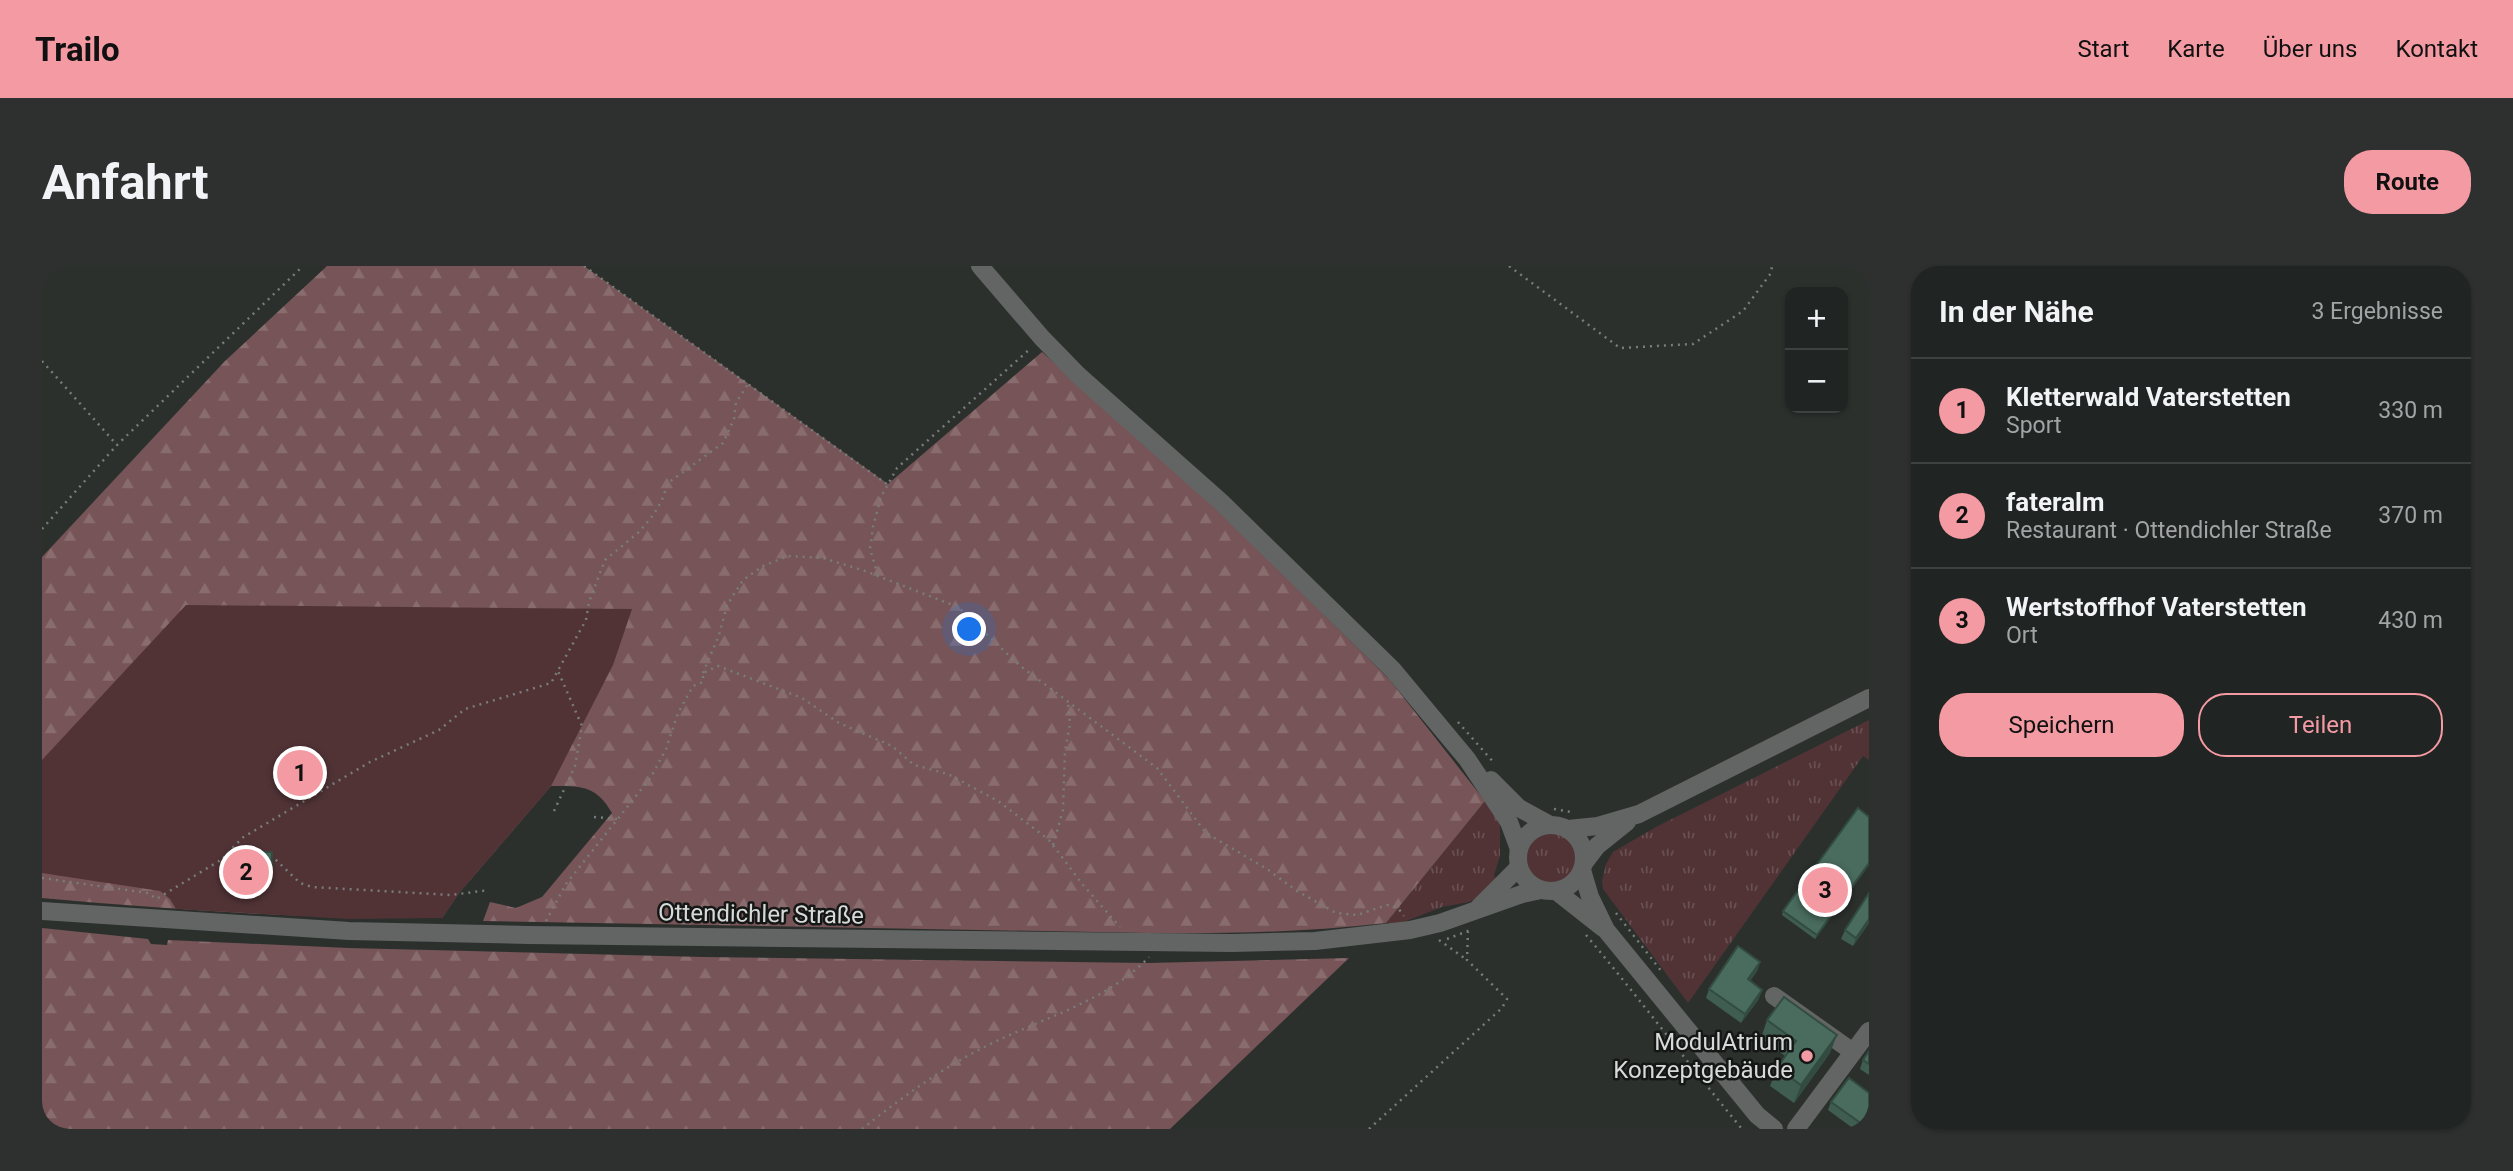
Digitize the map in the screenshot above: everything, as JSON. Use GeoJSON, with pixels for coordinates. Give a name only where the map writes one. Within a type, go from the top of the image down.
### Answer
{"type":"FeatureCollection","features":[{"type":"Feature","properties":{"kind":"street"},"geometry":{"type":"LineString","coordinates":[[980,266],[1077,375],[1172,458],[1393,670],[1467,759],[1509,822],[1530,884],[1549,890],[1606,930]]}},
{"type":"Feature","properties":{"kind":"street"},"geometry":{"type":"LineString","coordinates":[[1519,858],[1531,832],[1559,827],[1598,826],[1639,814],[1869,698]]}},
{"type":"Feature","properties":{"kind":"street"},"geometry":{"type":"LineString","coordinates":[[1467,759],[1519,807],[1579,840],[1590,897],[1606,930],[1757,1115],[1774,1129]]}},
{"type":"Feature","properties":{"kind":"street"},"geometry":{"type":"LineString","coordinates":[[1549,890],[1572,884],[1597,846],[1639,814]]}},
{"type":"Feature","properties":{"kind":"street","name":"Ottendichler Straße"},"geometry":{"type":"LineString","coordinates":[[1476,910],[1519,858]]}},
{"type":"Feature","properties":{"kind":"street","name":"Ottendichler Straße"},"geometry":{"type":"LineString","coordinates":[[42,911],[349,931],[528,936],[1133,943],[1315,941],[1379,935],[1440,923],[1528,892],[1549,890]]}},
{"type":"Feature","properties":{"kind":"street"},"geometry":{"type":"LineString","coordinates":[[1774,996],[1853,1052]]}},
{"type":"Feature","properties":{"kind":"street"},"geometry":{"type":"LineString","coordinates":[[1796,1129],[1869,1031]]}},
{"type":"Feature","properties":{"kind":"path"},"geometry":{"type":"LineString","coordinates":[[42,528],[117,446],[303,266]]}},
{"type":"Feature","properties":{"kind":"path"},"geometry":{"type":"LineString","coordinates":[[584,266],[888,485]]}},
{"type":"Feature","properties":{"kind":"path"},"geometry":{"type":"LineString","coordinates":[[1510,266],[1620,348],[1693,344],[1743,311],[1771,273],[1772,266]]}},
{"type":"Feature","properties":{"kind":"path"},"geometry":{"type":"LineString","coordinates":[[878,575],[870,548],[881,497],[897,468],[1042,338]]}},
{"type":"Feature","properties":{"kind":"path"},"geometry":{"type":"LineString","coordinates":[[42,361],[117,446]]}},
{"type":"Feature","properties":{"kind":"path"},"geometry":{"type":"LineString","coordinates":[[158,898],[223,858],[242,838],[370,762],[439,730],[465,709],[551,683],[586,620],[589,602],[605,560],[639,532],[654,514],[668,483],[723,443],[734,419],[736,404],[748,384]]}},
{"type":"Feature","properties":{"kind":"path"},"geometry":{"type":"LineString","coordinates":[[545,924],[566,884],[650,777],[693,686],[703,682],[703,673],[719,635],[727,605],[743,580],[763,566],[788,556],[823,558],[878,575],[958,607],[1019,665],[1157,768],[1206,833],[1336,913],[1357,915],[1387,905],[1398,908],[1409,920]]}},
{"type":"Feature","properties":{"kind":"path"},"geometry":{"type":"LineString","coordinates":[[703,673],[718,666],[802,698],[839,723],[892,746],[914,765],[948,774],[998,801],[1053,845],[1083,886],[1133,943]]}},
{"type":"Feature","properties":{"kind":"path"},"geometry":{"type":"LineString","coordinates":[[554,811],[575,766],[582,726],[558,671]]}},
{"type":"Feature","properties":{"kind":"path"},"geometry":{"type":"LineString","coordinates":[[1053,845],[1063,810],[1065,751],[1070,724],[1068,703]]}},
{"type":"Feature","properties":{"kind":"path"},"geometry":{"type":"LineString","coordinates":[[594,817],[618,819]]}},
{"type":"Feature","properties":{"kind":"path"},"geometry":{"type":"LineString","coordinates":[[223,858],[236,858]]}},
{"type":"Feature","properties":{"kind":"path"},"geometry":{"type":"LineString","coordinates":[[262,859],[275,859],[300,884],[312,887],[451,895],[489,890]]}},
{"type":"Feature","properties":{"kind":"path"},"geometry":{"type":"LineString","coordinates":[[42,878],[148,894],[158,898]]}},
{"type":"Feature","properties":{"kind":"path"},"geometry":{"type":"LineString","coordinates":[[156,920],[158,898]]}},
{"type":"Feature","properties":{"kind":"path"},"geometry":{"type":"LineString","coordinates":[[1614,910],[1664,975]]}},
{"type":"Feature","properties":{"kind":"path"},"geometry":{"type":"LineString","coordinates":[[1467,960],[1468,932]]}},
{"type":"Feature","properties":{"kind":"path"},"geometry":{"type":"LineString","coordinates":[[1584,934],[1636,994],[1742,1129]]}},
{"type":"Feature","properties":{"kind":"path"},"geometry":{"type":"LineString","coordinates":[[1369,1129],[1502,1008],[1507,999],[1467,960],[1439,940]]}},
{"type":"Feature","properties":{"kind":"path"},"geometry":{"type":"LineString","coordinates":[[862,1129],[905,1095],[946,1069],[999,1039],[1077,1007],[1133,974],[1158,943]]}},
{"type":"Feature","properties":{"kind":"green space"},"geometry":{"type":"Polygon","coordinates":[[[327,266],[584,266],[888,484],[1042,352],[1216,508],[1389,679],[1485,801],[1386,923],[1327,929],[1149,933],[483,921],[490,902],[516,908],[542,897],[612,813],[594,792],[579,787],[562,786],[551,786],[459,893],[442,918],[242,913],[42,898],[42,557],[225,361],[327,266]]]}},
{"type":"Feature","properties":{"kind":"green space"},"geometry":{"type":"Polygon","coordinates":[[[186,605],[632,609],[613,665],[551,786],[459,893],[442,918],[349,919],[176,909],[170,899],[160,891],[42,873],[42,760],[186,605]]]}},
{"type":"Feature","properties":{"kind":"green space"},"geometry":{"type":"Polygon","coordinates":[[[1869,720],[1869,760],[1863,756],[1688,1003],[1603,889],[1606,864],[1613,852],[1656,827],[1869,720]]]}},
{"type":"Feature","properties":{"kind":"green space"},"geometry":{"type":"Polygon","coordinates":[[[1485,801],[1503,822],[1500,826],[1500,856],[1494,875],[1497,882],[1469,902],[1442,907],[1401,923],[1386,923],[1485,801]]]}},
{"type":"Feature","properties":{"kind":"green space"},"geometry":{"type":"Polygon","coordinates":[[[1552,833],[1570,840],[1577,858],[1570,876],[1552,883],[1534,876],[1527,858],[1534,840],[1552,833]]]}},
{"type":"Feature","properties":{"kind":"green space"},"geometry":{"type":"Polygon","coordinates":[[[42,928],[148,939],[151,944],[167,945],[168,940],[349,948],[703,957],[1148,963],[1349,958],[1170,1129],[42,1129],[42,928]]]}},
{"type":"Feature","properties":{"kind":"building"},"geometry":{"type":"Polygon","coordinates":[[[1858,808],[1869,817],[1869,863],[1817,935],[1783,911],[1858,808]]]}},
{"type":"Feature","properties":{"kind":"building"},"geometry":{"type":"Polygon","coordinates":[[[228,852],[272,852],[272,874],[227,873],[228,852]]]}},
{"type":"Feature","properties":{"kind":"building"},"geometry":{"type":"Polygon","coordinates":[[[1869,893],[1869,919],[1856,938],[1845,930],[1869,893]]]}},
{"type":"Feature","properties":{"kind":"building"},"geometry":{"type":"Polygon","coordinates":[[[1738,946],[1760,962],[1748,979],[1762,990],[1745,1014],[1709,989],[1738,946]]]}},
{"type":"Feature","properties":{"kind":"building"},"geometry":{"type":"Polygon","coordinates":[[[1784,997],[1837,1035],[1801,1085],[1777,1068],[1796,1041],[1767,1020],[1784,997]]]}},
{"type":"Feature","properties":{"kind":"building"},"geometry":{"type":"Polygon","coordinates":[[[1869,1051],[1869,1064],[1863,1060],[1869,1051]]]}},
{"type":"Feature","properties":{"kind":"building"},"geometry":{"type":"Polygon","coordinates":[[[1849,1078],[1869,1093],[1869,1129],[1831,1102],[1849,1078]]]}},
{"type":"Feature","properties":{"kind":"place","name":"Kletterwald Vaterstetten"},"geometry":{"type":"Point","coordinates":[300,773]}},
{"type":"Feature","properties":{"kind":"place","name":"fateralm"},"geometry":{"type":"Point","coordinates":[246,872]}},
{"type":"Feature","properties":{"kind":"place","name":"Wertstoffhof Vaterstetten"},"geometry":{"type":"Point","coordinates":[1825,890]}},
{"type":"Feature","properties":{"kind":"place","name":"ModulAtrium Konzeptgebäude"},"geometry":{"type":"Point","coordinates":[1807,1056]}}]}
